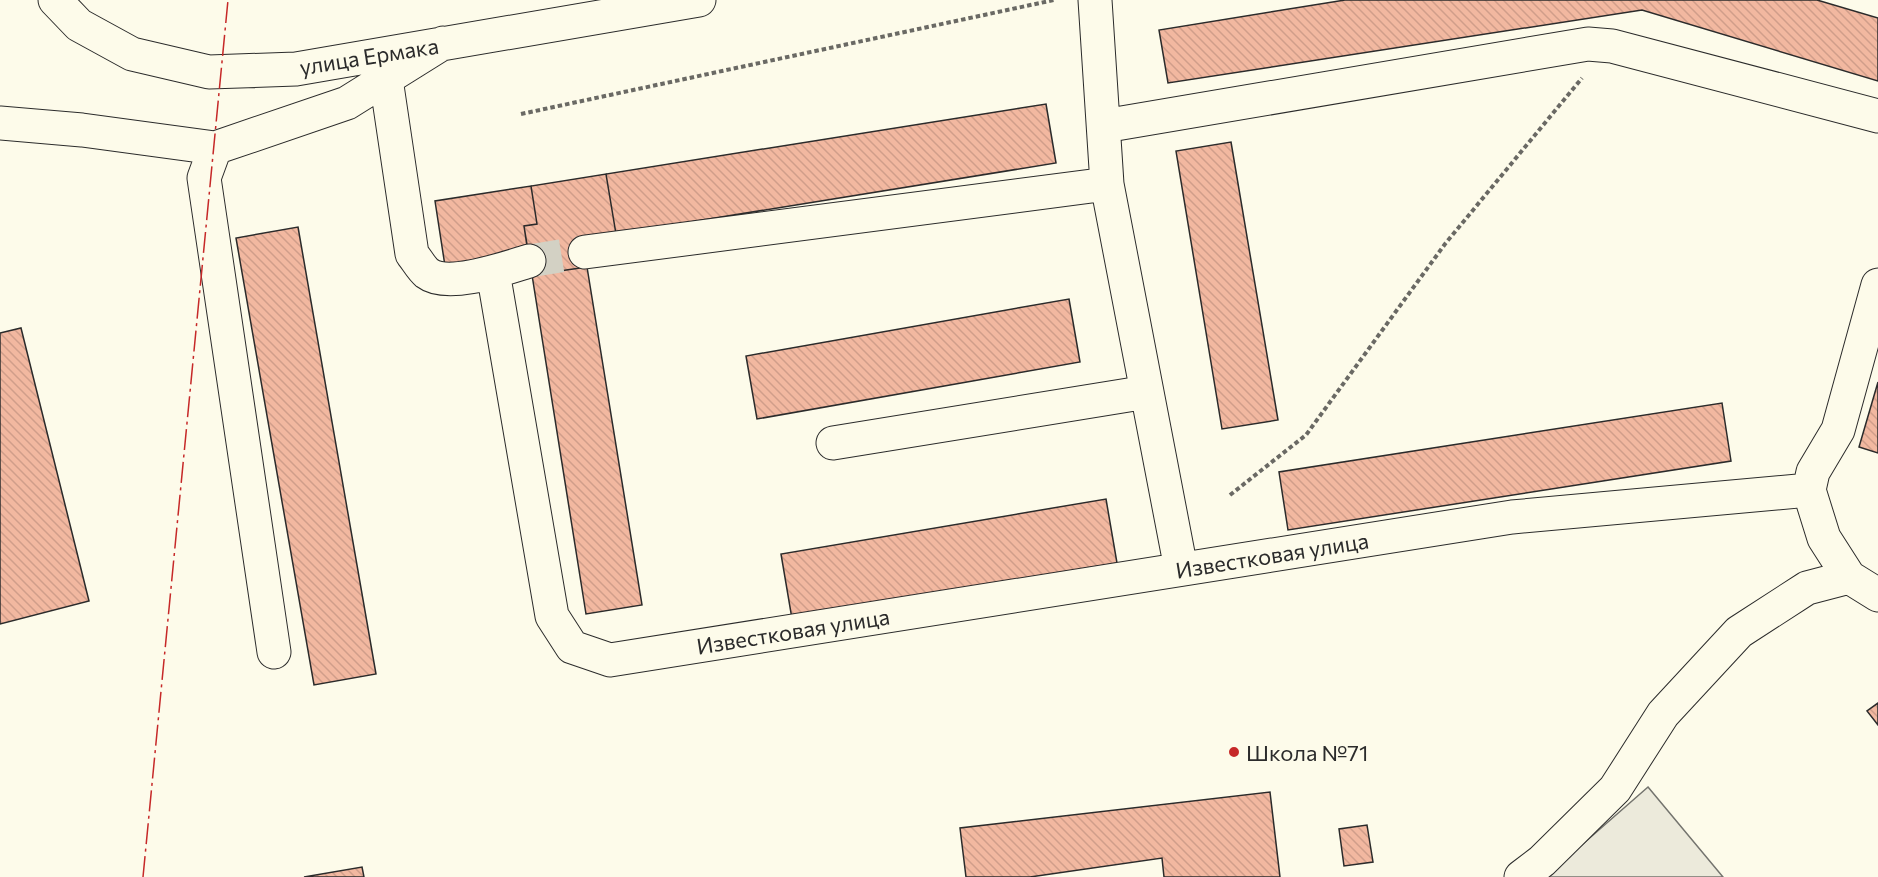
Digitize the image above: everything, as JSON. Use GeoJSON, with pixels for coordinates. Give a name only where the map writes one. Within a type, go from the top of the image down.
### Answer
{"type":"FeatureCollection","features":[{"type":"Feature","properties":{"kind":"street","name":"улица Ермака"},"geometry":{"type":"LineString","coordinates":[[55,0],[79,26],[132,54],[209,72],[296,69],[699,0]]}},
{"type":"Feature","properties":{"kind":"street"},"geometry":{"type":"LineString","coordinates":[[1095,0],[1107,184],[1180,569]]}},
{"type":"Feature","properties":{"kind":"street"},"geometry":{"type":"LineString","coordinates":[[0,123],[82,130],[215,148],[347,103],[443,44]]}},
{"type":"Feature","properties":{"kind":"street"},"geometry":{"type":"LineString","coordinates":[[1104,126],[1588,44],[1612,46],[1878,116]]}},
{"type":"Feature","properties":{"kind":"street"},"geometry":{"type":"LineString","coordinates":[[386,79],[412,254],[427,273],[443,280],[493,272],[529,261]]}},
{"type":"Feature","properties":{"kind":"street"},"geometry":{"type":"LineString","coordinates":[[215,148],[204,178],[274,652]]}},
{"type":"Feature","properties":{"kind":"street"},"geometry":{"type":"LineString","coordinates":[[585,252],[1107,184]]}},
{"type":"Feature","properties":{"kind":"street","name":"Известковая улица"},"geometry":{"type":"LineString","coordinates":[[493,272],[552,616],[572,647],[610,660],[1512,517],[1809,490]]}},
{"type":"Feature","properties":{"kind":"street"},"geometry":{"type":"LineString","coordinates":[[1878,285],[1838,430],[1813,472],[1809,490],[1824,538],[1849,577],[1878,595]]}},
{"type":"Feature","properties":{"kind":"street"},"geometry":{"type":"LineString","coordinates":[[833,443],[1147,392]]}},
{"type":"Feature","properties":{"kind":"street"},"geometry":{"type":"LineString","coordinates":[[1521,877],[1542,861],[1615,789],[1663,714],[1739,632],[1807,588],[1849,577]]}},
{"type":"Feature","properties":{"kind":"path"},"geometry":{"type":"LineString","coordinates":[[521,114],[1054,0]]}},
{"type":"Feature","properties":{"kind":"path"},"geometry":{"type":"LineString","coordinates":[[1230,495],[1306,435],[1445,244],[1612,46]]}},
{"type":"Feature","properties":{"kind":"shaded area"},"geometry":{"type":"Polygon","coordinates":[[[1648,787],[1723,877],[1545,877],[1648,787]]]}},
{"type":"Feature","properties":{"kind":"building"},"geometry":{"type":"Polygon","coordinates":[[[1345,0],[1817,0],[1878,18],[1878,81],[1642,10],[1168,83],[1159,30],[1345,0]]]}},
{"type":"Feature","properties":{"kind":"building"},"geometry":{"type":"Polygon","coordinates":[[[1046,104],[1056,163],[616,234],[606,174],[1046,104]]]}},
{"type":"Feature","properties":{"kind":"building"},"geometry":{"type":"Polygon","coordinates":[[[1231,142],[1278,420],[1222,429],[1176,151],[1231,142]]]}},
{"type":"Feature","properties":{"kind":"building"},"geometry":{"type":"Polygon","coordinates":[[[606,174],[616,234],[587,267],[532,275],[524,226],[537,224],[531,186],[606,174]]]}},
{"type":"Feature","properties":{"kind":"building"},"geometry":{"type":"Polygon","coordinates":[[[531,186],[537,224],[524,226],[528,253],[445,266],[435,201],[531,186]]]}},
{"type":"Feature","properties":{"kind":"building"},"geometry":{"type":"Polygon","coordinates":[[[298,227],[376,674],[314,685],[236,238],[298,227]]]}},
{"type":"Feature","properties":{"kind":"building"},"geometry":{"type":"Polygon","coordinates":[[[587,267],[642,605],[586,614],[532,275],[587,267]]]}},
{"type":"Feature","properties":{"kind":"building"},"geometry":{"type":"Polygon","coordinates":[[[1069,299],[1080,362],[757,419],[746,356],[1069,299]]]}},
{"type":"Feature","properties":{"kind":"building"},"geometry":{"type":"Polygon","coordinates":[[[21,328],[89,601],[0,624],[0,333],[21,328]]]}},
{"type":"Feature","properties":{"kind":"building"},"geometry":{"type":"Polygon","coordinates":[[[1878,382],[1878,453],[1859,447],[1878,382]]]}},
{"type":"Feature","properties":{"kind":"building"},"geometry":{"type":"Polygon","coordinates":[[[1722,403],[1731,461],[1288,530],[1279,472],[1722,403]]]}},
{"type":"Feature","properties":{"kind":"building"},"geometry":{"type":"Polygon","coordinates":[[[1106,499],[1117,563],[792,619],[781,554],[1106,499]]]}},
{"type":"Feature","properties":{"kind":"building"},"geometry":{"type":"Polygon","coordinates":[[[1878,703],[1878,725],[1867,711],[1878,703]]]}},
{"type":"Feature","properties":{"kind":"building"},"geometry":{"type":"Polygon","coordinates":[[[1270,792],[1280,877],[1164,877],[1162,858],[1030,877],[966,877],[960,828],[1270,792]]]}},
{"type":"Feature","properties":{"kind":"building"},"geometry":{"type":"Polygon","coordinates":[[[1367,825],[1373,862],[1344,866],[1339,829],[1367,825]]]}},
{"type":"Feature","properties":{"kind":"building"},"geometry":{"type":"Polygon","coordinates":[[[362,867],[364,877],[304,877],[362,867]]]}},
{"type":"Feature","properties":{"kind":"tunnel"},"geometry":{"type":"LineString","coordinates":[[529,261],[585,252]]}},
{"type":"Feature","properties":{"kind":"power"},"geometry":{"type":"LineString","coordinates":[[143,877],[228,0]]}},
{"type":"Feature","properties":{"kind":"place","name":"Школа №71"},"geometry":{"type":"Point","coordinates":[1234,752]}}]}
